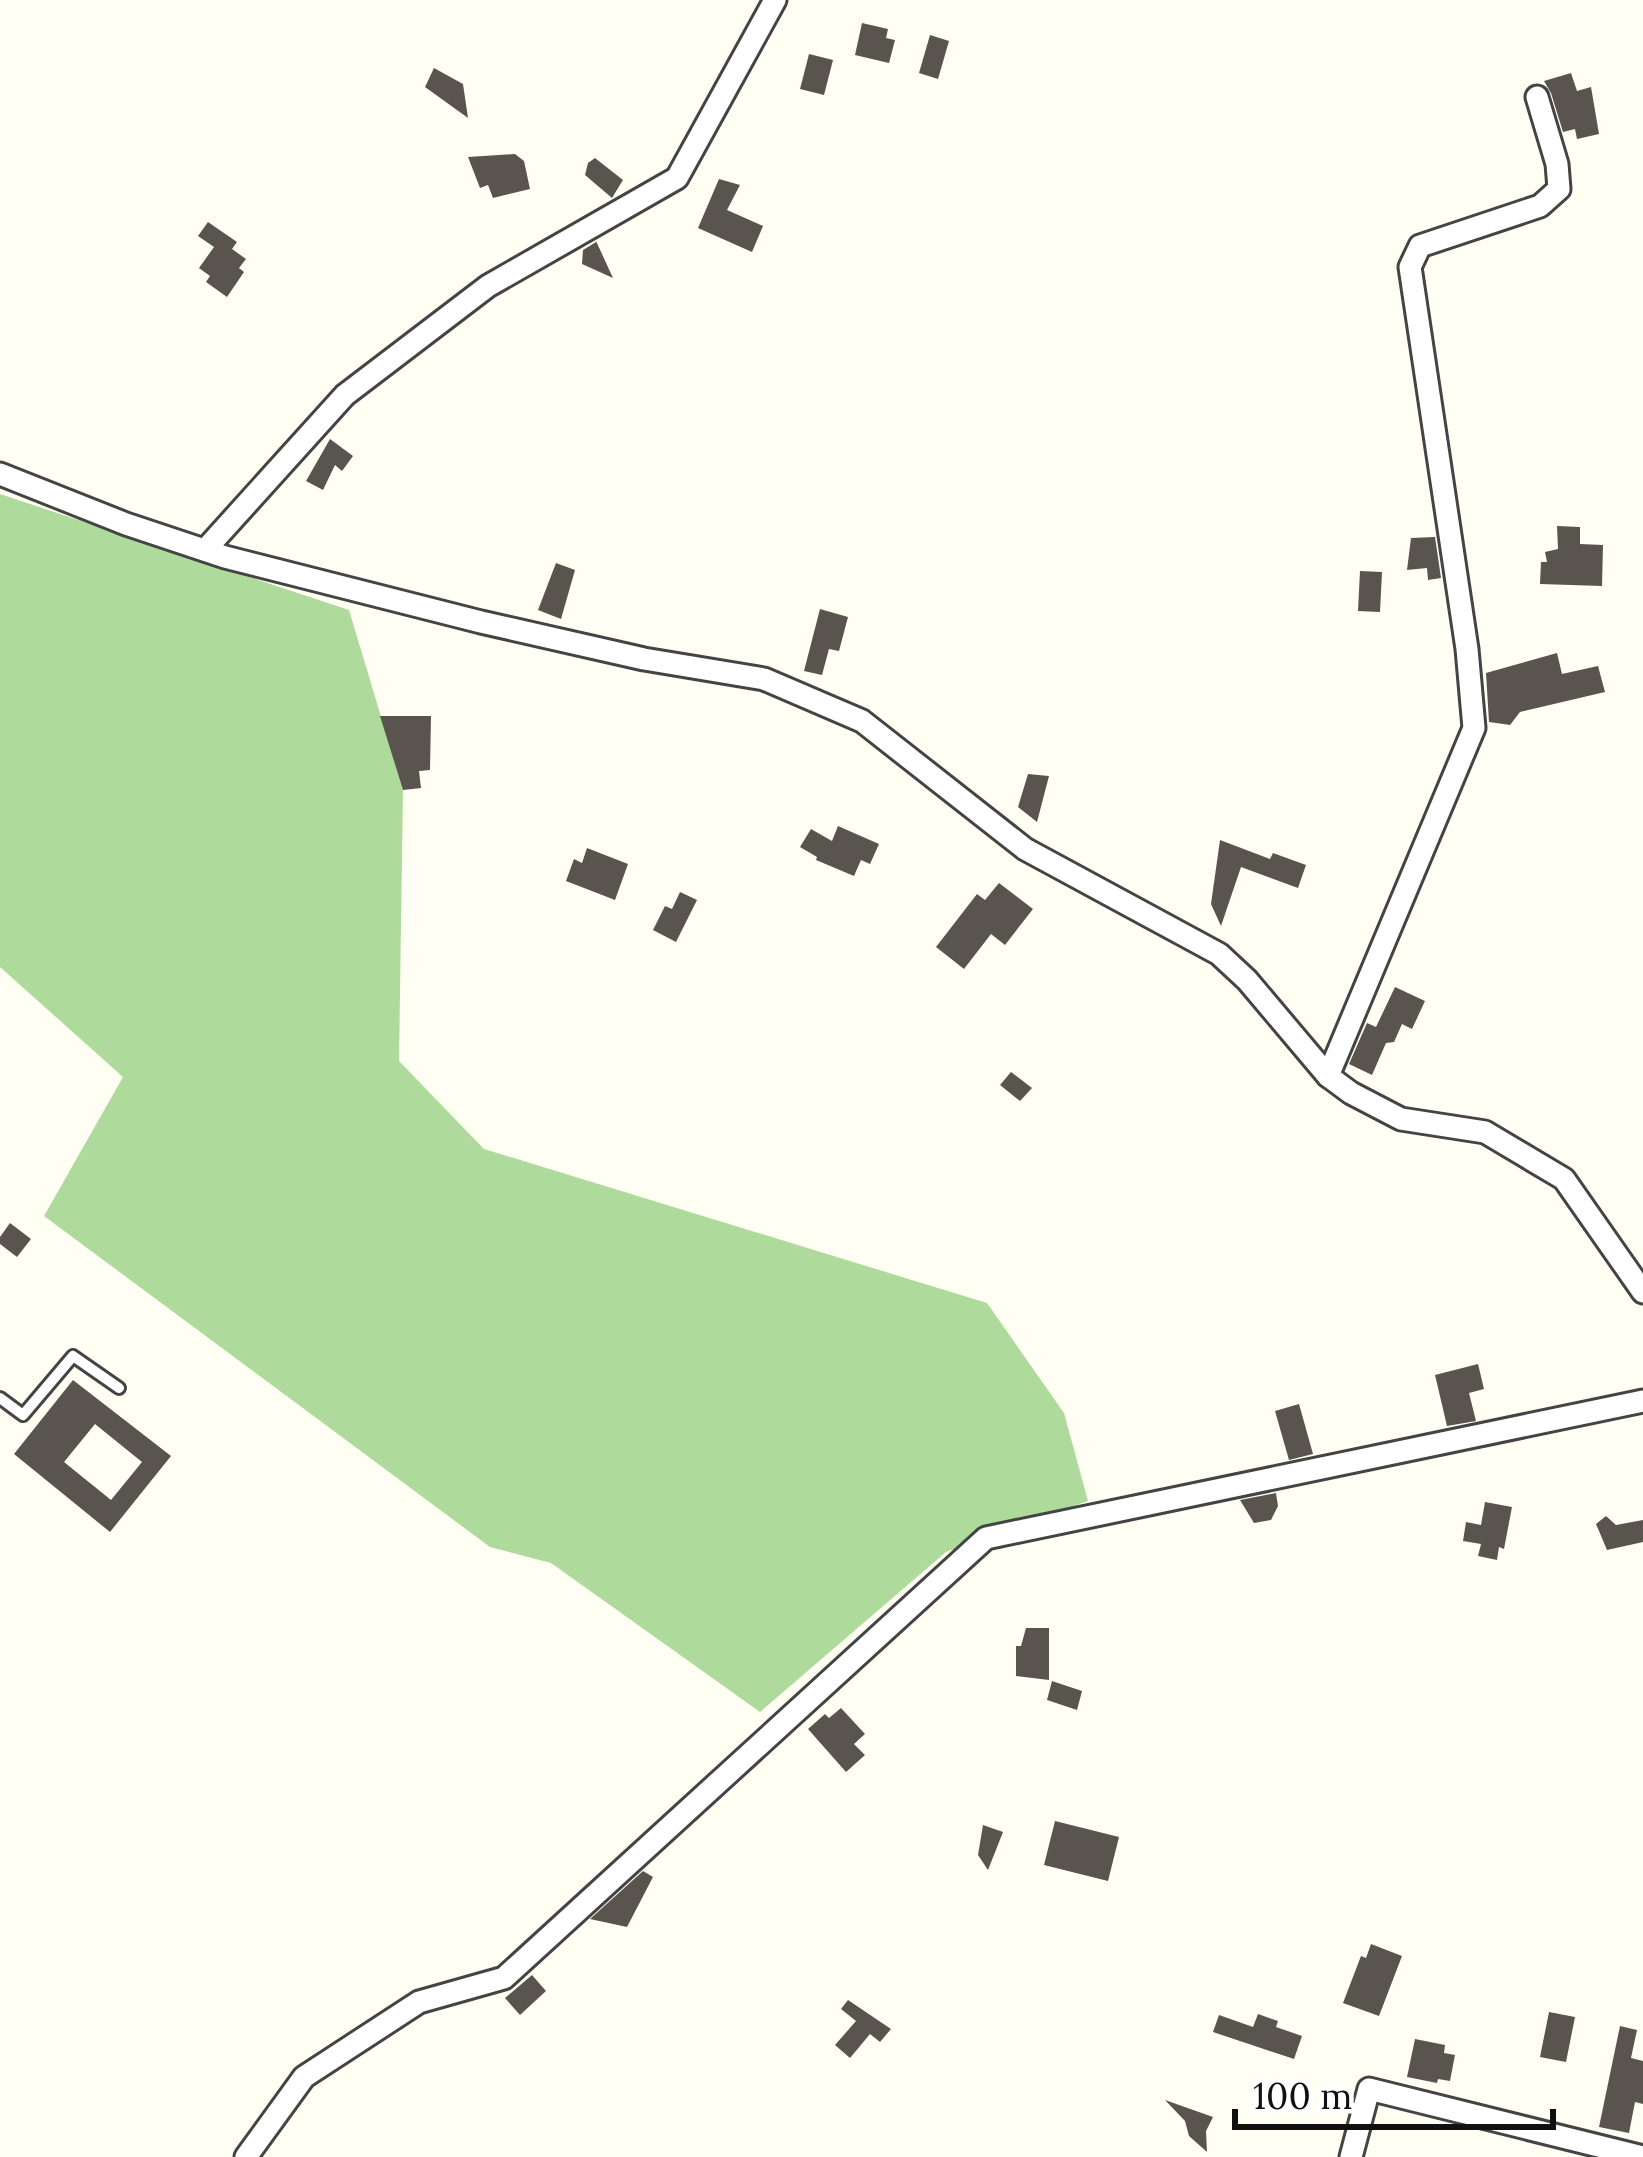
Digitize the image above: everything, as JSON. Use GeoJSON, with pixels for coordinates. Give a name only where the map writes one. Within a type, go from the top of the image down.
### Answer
{"type":"FeatureCollection","features":[{"type":"Feature","properties":{"kind":"street"},"geometry":{"type":"LineString","coordinates":[[205,550],[345,395],[488,286],[677,178],[775,0]]}},
{"type":"Feature","properties":{"kind":"street"},"geometry":{"type":"LineString","coordinates":[[1328,1076],[1474,728],[1467,649],[1410,267],[1420,246],[1540,206],[1559,189],[1557,164],[1537,97]]}},
{"type":"Feature","properties":{"kind":"street"},"geometry":{"type":"LineString","coordinates":[[0,474],[205,550],[481,622],[764,680],[862,721],[1025,849],[1219,954],[1328,1076],[1351,1094],[1401,1119],[1485,1132],[1564,1179],[1643,1292]]}},
{"type":"Feature","properties":{"kind":"street"},"geometry":{"type":"LineString","coordinates":[[246,2157],[304,2077],[419,2002],[504,1978],[986,1538],[1643,1401]]}},
{"type":"Feature","properties":{"kind":"street"},"geometry":{"type":"LineString","coordinates":[[1351,2157],[1369,2090],[1643,2157]]}},
{"type":"Feature","properties":{"kind":"lane"},"geometry":{"type":"LineString","coordinates":[[0,1398],[23,1415],[73,1357],[118,1388]]}},
{"type":"Feature","properties":{"kind":"green space"},"geometry":{"type":"Polygon","coordinates":[[[0,494],[349,610],[403,790],[399,1061],[484,1149],[987,1303],[1064,1413],[1088,1501],[946,1552],[760,1712],[551,1563],[490,1547],[44,1216],[123,1077],[0,967],[0,494]]]}},
{"type":"Feature","properties":{"kind":"building"},"geometry":{"type":"Polygon","coordinates":[[[862,23],[888,29],[886,38],[895,40],[889,63],[855,55],[862,23]]]}},
{"type":"Feature","properties":{"kind":"building"},"geometry":{"type":"Polygon","coordinates":[[[930,35],[949,41],[938,79],[919,73],[930,35]]]}},
{"type":"Feature","properties":{"kind":"building"},"geometry":{"type":"Polygon","coordinates":[[[809,54],[833,60],[824,95],[800,89],[809,54]]]}},
{"type":"Feature","properties":{"kind":"building"},"geometry":{"type":"Polygon","coordinates":[[[434,68],[463,84],[468,118],[425,87],[434,68]]]}},
{"type":"Feature","properties":{"kind":"building"},"geometry":{"type":"Polygon","coordinates":[[[1571,73],[1577,91],[1591,87],[1599,134],[1577,139],[1575,129],[1563,132],[1544,81],[1571,73]]]}},
{"type":"Feature","properties":{"kind":"building"},"geometry":{"type":"Polygon","coordinates":[[[515,154],[524,161],[530,189],[493,198],[488,185],[480,188],[468,157],[515,154]]]}},
{"type":"Feature","properties":{"kind":"building"},"geometry":{"type":"Polygon","coordinates":[[[595,158],[623,180],[612,198],[585,175],[595,158]]]}},
{"type":"Feature","properties":{"kind":"building"},"geometry":{"type":"Polygon","coordinates":[[[719,179],[740,185],[727,210],[763,226],[752,252],[698,228],[719,179]]]}},
{"type":"Feature","properties":{"kind":"building"},"geometry":{"type":"Polygon","coordinates":[[[208,222],[237,242],[232,249],[246,259],[239,268],[244,272],[227,297],[206,282],[210,276],[199,268],[214,247],[198,236],[208,222]]]}},
{"type":"Feature","properties":{"kind":"building"},"geometry":{"type":"Polygon","coordinates":[[[596,241],[613,278],[582,264],[583,250],[596,241]]]}},
{"type":"Feature","properties":{"kind":"building"},"geometry":{"type":"Polygon","coordinates":[[[330,439],[353,456],[342,471],[335,465],[323,490],[306,481],[330,439]]]}},
{"type":"Feature","properties":{"kind":"building"},"geometry":{"type":"Polygon","coordinates":[[[1557,526],[1580,527],[1580,544],[1603,545],[1602,586],[1540,584],[1545,552],[1558,549],[1557,526]]]}},
{"type":"Feature","properties":{"kind":"building"},"geometry":{"type":"Polygon","coordinates":[[[1435,537],[1441,578],[1428,580],[1427,568],[1407,570],[1411,538],[1435,537]]]}},
{"type":"Feature","properties":{"kind":"building"},"geometry":{"type":"Polygon","coordinates":[[[556,563],[575,570],[561,619],[538,610],[556,563]]]}},
{"type":"Feature","properties":{"kind":"building"},"geometry":{"type":"Polygon","coordinates":[[[1360,571],[1382,572],[1380,612],[1358,611],[1360,571]]]}},
{"type":"Feature","properties":{"kind":"building"},"geometry":{"type":"Polygon","coordinates":[[[820,609],[848,617],[839,651],[829,649],[822,675],[804,671],[820,609]]]}},
{"type":"Feature","properties":{"kind":"building"},"geometry":{"type":"Polygon","coordinates":[[[1557,653],[1562,674],[1598,666],[1605,692],[1520,712],[1510,725],[1489,722],[1486,673],[1557,653]]]}},
{"type":"Feature","properties":{"kind":"building"},"geometry":{"type":"Polygon","coordinates":[[[380,716],[431,716],[430,770],[419,771],[421,788],[403,790],[380,716]]]}},
{"type":"Feature","properties":{"kind":"building"},"geometry":{"type":"Polygon","coordinates":[[[1028,774],[1049,776],[1037,822],[1018,807],[1028,774]]]}},
{"type":"Feature","properties":{"kind":"building"},"geometry":{"type":"Polygon","coordinates":[[[838,826],[879,844],[870,864],[861,860],[854,876],[816,860],[800,847],[811,829],[832,841],[838,826]]]}},
{"type":"Feature","properties":{"kind":"building"},"geometry":{"type":"Polygon","coordinates":[[[1220,840],[1270,859],[1273,853],[1306,865],[1298,888],[1241,867],[1221,926],[1211,904],[1220,840]]]}},
{"type":"Feature","properties":{"kind":"building"},"geometry":{"type":"Polygon","coordinates":[[[587,848],[628,864],[615,900],[566,881],[574,859],[582,863],[587,848]]]}},
{"type":"Feature","properties":{"kind":"building"},"geometry":{"type":"Polygon","coordinates":[[[999,883],[1033,909],[1005,945],[991,934],[964,969],[936,947],[977,894],[985,900],[999,883]]]}},
{"type":"Feature","properties":{"kind":"building"},"geometry":{"type":"Polygon","coordinates":[[[680,892],[697,900],[676,942],[653,930],[665,906],[672,909],[680,892]]]}},
{"type":"Feature","properties":{"kind":"building"},"geometry":{"type":"Polygon","coordinates":[[[1395,987],[1425,1001],[1412,1029],[1402,1024],[1394,1042],[1386,1043],[1372,1075],[1349,1064],[1367,1023],[1376,1027],[1395,987]]]}},
{"type":"Feature","properties":{"kind":"building"},"geometry":{"type":"Polygon","coordinates":[[[1011,1072],[1032,1088],[1020,1101],[1000,1085],[1011,1072]]]}},
{"type":"Feature","properties":{"kind":"building"},"geometry":{"type":"Polygon","coordinates":[[[10,1223],[31,1239],[17,1257],[0,1244],[10,1223]]]}},
{"type":"Feature","properties":{"kind":"building"},"geometry":{"type":"Polygon","coordinates":[[[1478,1364],[1484,1389],[1469,1393],[1476,1421],[1447,1426],[1435,1375],[1478,1364]]]}},
{"type":"Feature","properties":{"kind":"building"},"geometry":{"type":"Polygon","coordinates":[[[73,1380],[171,1456],[110,1532],[14,1454],[73,1380]],[[95,1424],[64,1462],[111,1500],[142,1462],[95,1424]]]}},
{"type":"Feature","properties":{"kind":"building"},"geometry":{"type":"Polygon","coordinates":[[[1299,1404],[1313,1454],[1289,1460],[1275,1411],[1299,1404]]]}},
{"type":"Feature","properties":{"kind":"building"},"geometry":{"type":"Polygon","coordinates":[[[1276,1493],[1278,1506],[1271,1520],[1254,1523],[1240,1500],[1276,1493]]]}},
{"type":"Feature","properties":{"kind":"building"},"geometry":{"type":"Polygon","coordinates":[[[1485,1502],[1512,1507],[1504,1549],[1499,1547],[1497,1560],[1478,1556],[1481,1544],[1463,1541],[1466,1522],[1481,1525],[1485,1502]]]}},
{"type":"Feature","properties":{"kind":"building"},"geometry":{"type":"Polygon","coordinates":[[[1606,1516],[1616,1525],[1643,1520],[1643,1542],[1607,1550],[1596,1524],[1606,1516]]]}},
{"type":"Feature","properties":{"kind":"building"},"geometry":{"type":"Polygon","coordinates":[[[1026,1628],[1049,1628],[1049,1680],[1016,1676],[1016,1646],[1021,1646],[1026,1628]]]}},
{"type":"Feature","properties":{"kind":"building"},"geometry":{"type":"Polygon","coordinates":[[[1052,1681],[1082,1691],[1077,1710],[1047,1700],[1052,1681]]]}},
{"type":"Feature","properties":{"kind":"building"},"geometry":{"type":"Polygon","coordinates":[[[841,1708],[865,1734],[854,1744],[865,1755],[846,1772],[808,1729],[841,1708]]]}},
{"type":"Feature","properties":{"kind":"building"},"geometry":{"type":"Polygon","coordinates":[[[1055,1821],[1119,1837],[1108,1881],[1044,1865],[1055,1821]]]}},
{"type":"Feature","properties":{"kind":"building"},"geometry":{"type":"Polygon","coordinates":[[[983,1825],[1003,1832],[988,1870],[978,1855],[983,1825]]]}},
{"type":"Feature","properties":{"kind":"building"},"geometry":{"type":"Polygon","coordinates":[[[643,1871],[653,1877],[627,1927],[590,1919],[643,1871]]]}},
{"type":"Feature","properties":{"kind":"building"},"geometry":{"type":"Polygon","coordinates":[[[1371,1944],[1402,1956],[1379,2016],[1343,2003],[1361,1956],[1366,1958],[1371,1944]]]}},
{"type":"Feature","properties":{"kind":"building"},"geometry":{"type":"Polygon","coordinates":[[[532,1975],[546,1991],[520,2015],[505,1998],[532,1975]]]}},
{"type":"Feature","properties":{"kind":"building"},"geometry":{"type":"Polygon","coordinates":[[[848,2000],[891,2029],[880,2042],[870,2034],[850,2058],[835,2045],[856,2021],[841,2009],[848,2000]]]}},
{"type":"Feature","properties":{"kind":"building"},"geometry":{"type":"Polygon","coordinates":[[[1549,2012],[1575,2017],[1566,2062],[1540,2057],[1549,2012]]]}},
{"type":"Feature","properties":{"kind":"building"},"geometry":{"type":"Polygon","coordinates":[[[1258,2014],[1302,2036],[1294,2059],[1213,2032],[1219,2015],[1253,2027],[1258,2014]]]}},
{"type":"Feature","properties":{"kind":"building"},"geometry":{"type":"Polygon","coordinates":[[[1620,2026],[1637,2030],[1631,2058],[1643,2061],[1643,2104],[1635,2102],[1629,2133],[1599,2127],[1620,2026]]]}},
{"type":"Feature","properties":{"kind":"building"},"geometry":{"type":"Polygon","coordinates":[[[1415,2039],[1445,2045],[1444,2053],[1455,2055],[1450,2081],[1407,2077],[1415,2039]]]}},
{"type":"Feature","properties":{"kind":"building"},"geometry":{"type":"Polygon","coordinates":[[[1165,2100],[1213,2117],[1206,2131],[1207,2152],[1189,2136],[1185,2121],[1165,2100]]]}}]}
